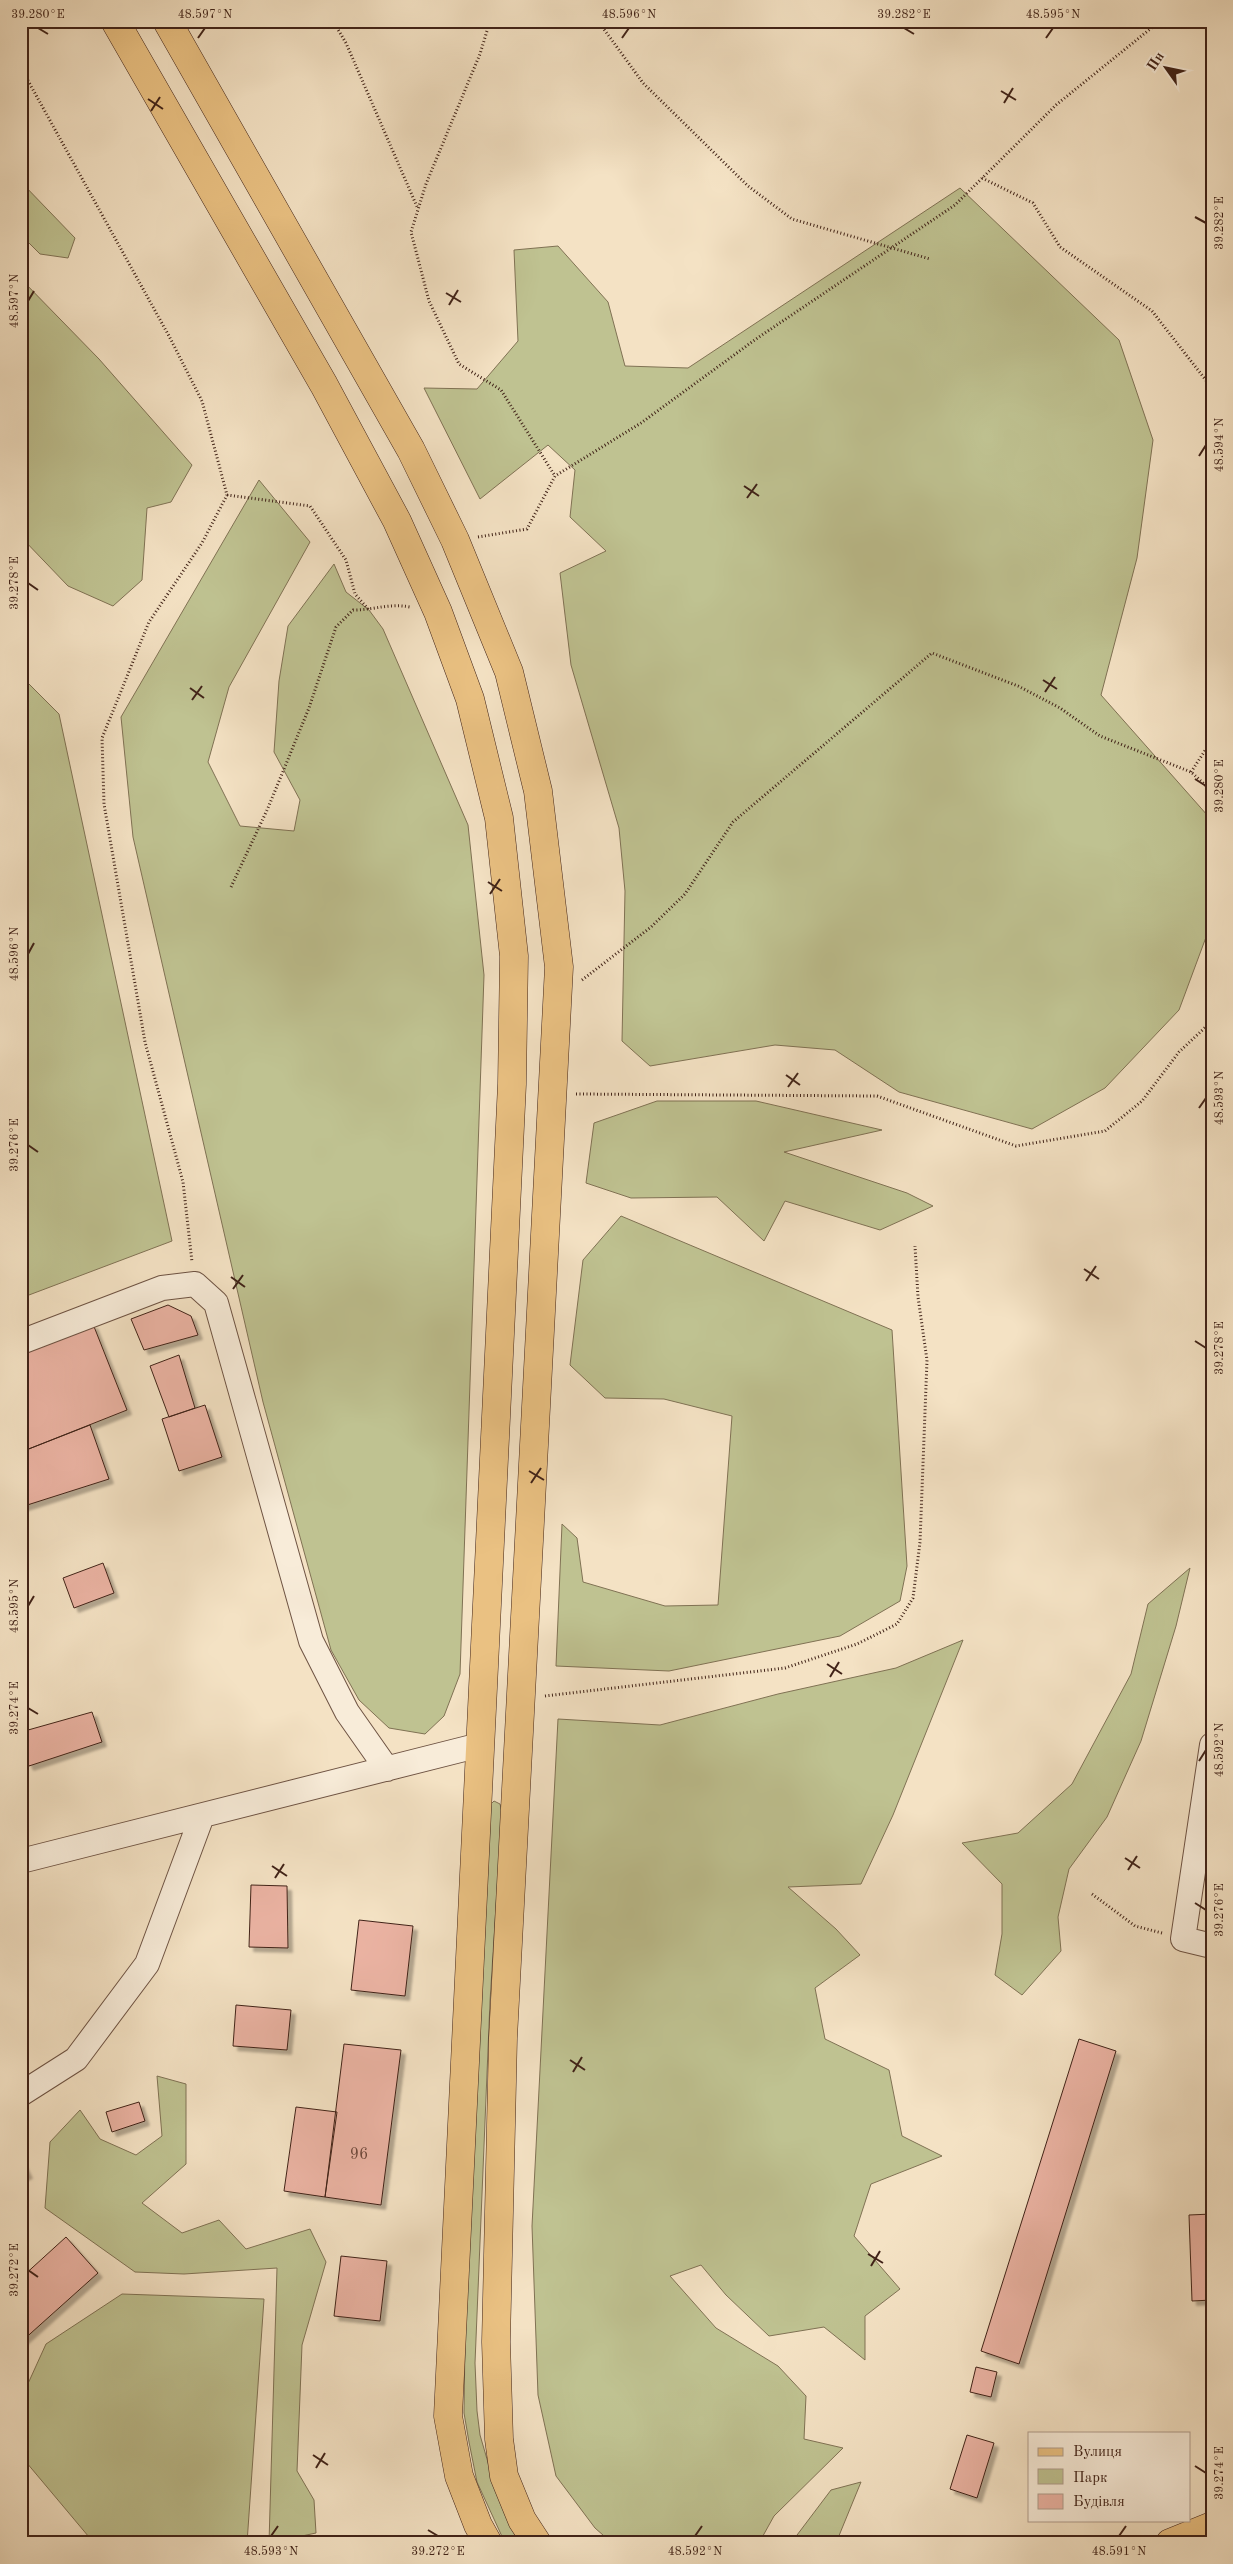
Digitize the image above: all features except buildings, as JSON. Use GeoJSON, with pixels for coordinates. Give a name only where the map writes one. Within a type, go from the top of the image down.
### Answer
{"type":"FeatureCollection","features":[{"type":"Feature","properties":{"kind":"main road"},"geometry":{"type":"LineString","coordinates":[[115,21],[324,385],[397,521],[438,612],[470,698],[499,818],[514,956],[512,1084],[448,2416],[459,2476],[478,2524],[488,2543]]}},
{"type":"Feature","properties":{"kind":"main road"},"geometry":{"type":"LineString","coordinates":[[167,21],[411,450],[456,540],[509,672],[538,791],[559,968],[503,2038],[496,2342],[499,2439],[504,2476],[522,2520],[537,2543]]}},
{"type":"Feature","properties":{"kind":"main road"},"geometry":{"type":"LineString","coordinates":[[1170,2543],[1212,2526]]}},
{"type":"Feature","properties":{"kind":"street"},"geometry":{"type":"LineString","coordinates":[[21,1342],[162,1288],[195,1284],[216,1303],[311,1641],[347,1712],[387,1769]]}},
{"type":"Feature","properties":{"kind":"street"},"geometry":{"type":"LineString","coordinates":[[1212,1744],[1183,1939],[1212,1946]]}},
{"type":"Feature","properties":{"kind":"street"},"geometry":{"type":"LineString","coordinates":[[21,1861],[480,1745]]}},
{"type":"Feature","properties":{"kind":"street"},"geometry":{"type":"LineString","coordinates":[[21,2094],[76,2059],[147,1964],[202,1816]]}},
{"type":"Feature","properties":{"kind":"path"},"geometry":{"type":"LineString","coordinates":[[333,21],[346,43],[419,209]]}},
{"type":"Feature","properties":{"kind":"path"},"geometry":{"type":"LineString","coordinates":[[490,21],[480,54],[426,184],[411,232],[429,301],[459,364],[501,390],[555,476]]}},
{"type":"Feature","properties":{"kind":"path"},"geometry":{"type":"LineString","coordinates":[[598,21],[643,83],[748,186],[792,219],[930,259]]}},
{"type":"Feature","properties":{"kind":"path"},"geometry":{"type":"LineString","coordinates":[[456,540],[527,529],[555,476],[642,423],[756,339],[955,204],[1056,105],[1160,21]]}},
{"type":"Feature","properties":{"kind":"path"},"geometry":{"type":"LineString","coordinates":[[21,68],[169,336],[202,401],[227,495],[202,543],[149,622],[102,738],[104,804],[146,1042],[183,1182],[195,1284]]}},
{"type":"Feature","properties":{"kind":"path"},"geometry":{"type":"LineString","coordinates":[[982,178],[1033,203],[1060,247],[1152,311],[1212,388]]}},
{"type":"Feature","properties":{"kind":"path"},"geometry":{"type":"LineString","coordinates":[[227,495],[310,506],[346,560],[355,594],[369,610]]}},
{"type":"Feature","properties":{"kind":"path"},"geometry":{"type":"LineString","coordinates":[[231,887],[268,808],[306,717],[336,627],[352,610],[369,610],[393,604],[438,612]]}},
{"type":"Feature","properties":{"kind":"path"},"geometry":{"type":"LineString","coordinates":[[558,998],[651,927],[685,894],[733,822],[932,653],[1018,686],[1060,708],[1100,736],[1191,772],[1212,791]]}},
{"type":"Feature","properties":{"kind":"path"},"geometry":{"type":"LineString","coordinates":[[1191,772],[1212,740]]}},
{"type":"Feature","properties":{"kind":"path"},"geometry":{"type":"LineString","coordinates":[[553,1094],[877,1096],[1016,1146],[1105,1131],[1142,1101],[1180,1052],[1212,1021]]}},
{"type":"Feature","properties":{"kind":"path"},"geometry":{"type":"LineString","coordinates":[[522,1698],[650,1685],[785,1668],[857,1644],[897,1624],[913,1598],[920,1542],[927,1360],[918,1297],[915,1246]]}},
{"type":"Feature","properties":{"kind":"path"},"geometry":{"type":"LineString","coordinates":[[1092,1894],[1135,1926],[1183,1939]]}},
{"type":"Feature","properties":{"kind":"green space"},"geometry":{"type":"Polygon","coordinates":[[[21,182],[75,238],[68,258],[40,254],[21,235],[21,182]]]}},
{"type":"Feature","properties":{"kind":"green space"},"geometry":{"type":"Polygon","coordinates":[[[960,188],[1119,340],[1153,440],[1137,558],[1101,695],[1208,816],[1212,848],[1212,921],[1179,1010],[1105,1088],[1032,1129],[899,1092],[835,1050],[775,1045],[650,1066],[622,1041],[625,891],[619,828],[571,665],[560,573],[606,551],[570,517],[575,470],[548,445],[480,499],[424,388],[477,389],[518,341],[514,250],[558,246],[608,302],[625,366],[688,368],[960,188]]]}},
{"type":"Feature","properties":{"kind":"green space"},"geometry":{"type":"Polygon","coordinates":[[[21,279],[99,359],[192,465],[171,502],[147,508],[142,580],[113,606],[68,586],[21,537],[21,279]]]}},
{"type":"Feature","properties":{"kind":"green space"},"geometry":{"type":"Polygon","coordinates":[[[259,480],[310,542],[229,687],[208,762],[240,826],[294,831],[300,800],[274,752],[279,681],[288,626],[334,564],[346,592],[369,610],[383,629],[468,825],[484,975],[460,1674],[444,1716],[425,1734],[389,1728],[359,1700],[331,1650],[263,1402],[133,837],[121,717],[259,480]]]}},
{"type":"Feature","properties":{"kind":"green space"},"geometry":{"type":"Polygon","coordinates":[[[21,676],[59,714],[172,1241],[21,1298],[21,676]]]}},
{"type":"Feature","properties":{"kind":"green space"},"geometry":{"type":"Polygon","coordinates":[[[657,1101],[756,1101],[882,1130],[784,1152],[907,1193],[933,1206],[880,1230],[785,1201],[764,1241],[717,1197],[631,1198],[586,1183],[594,1123],[657,1101]]]}},
{"type":"Feature","properties":{"kind":"green space"},"geometry":{"type":"Polygon","coordinates":[[[621,1216],[892,1330],[907,1566],[900,1601],[840,1636],[669,1671],[556,1666],[562,1524],[577,1538],[583,1582],[665,1606],[718,1605],[732,1416],[664,1399],[605,1398],[570,1365],[583,1260],[621,1216]]]}},
{"type":"Feature","properties":{"kind":"green space"},"geometry":{"type":"Polygon","coordinates":[[[1190,1568],[1176,1626],[1141,1741],[1107,1817],[1069,1869],[1058,1917],[1061,1951],[1022,1995],[995,1975],[1002,1934],[1002,1884],[962,1843],[1018,1833],[1072,1784],[1131,1674],[1148,1604],[1190,1568]]]}},
{"type":"Feature","properties":{"kind":"green space"},"geometry":{"type":"Polygon","coordinates":[[[963,1640],[893,1815],[861,1884],[788,1887],[836,1929],[860,1955],[815,1988],[825,2039],[889,2070],[902,2136],[942,2156],[871,2184],[854,2236],[900,2289],[865,2316],[865,2360],[824,2327],[769,2336],[726,2295],[701,2265],[670,2276],[716,2328],[778,2366],[806,2396],[804,2439],[843,2448],[774,2516],[759,2543],[612,2543],[595,2528],[556,2476],[538,2395],[532,2226],[558,1719],[660,1725],[778,1694],[896,1668],[963,1640]]]}},
{"type":"Feature","properties":{"kind":"green space"},"geometry":{"type":"Polygon","coordinates":[[[494,1801],[500,1804],[502,1812],[490,2001],[475,2363],[480,2435],[498,2497],[519,2543],[505,2543],[477,2482],[464,2413],[465,2342],[491,1804],[494,1801]]]}},
{"type":"Feature","properties":{"kind":"green space"},"geometry":{"type":"Polygon","coordinates":[[[157,2076],[186,2084],[186,2164],[142,2203],[182,2233],[219,2220],[246,2249],[310,2229],[326,2262],[302,2345],[297,2471],[314,2500],[316,2533],[269,2543],[277,2268],[184,2274],[135,2272],[45,2208],[50,2142],[80,2110],[100,2139],[136,2155],[162,2136],[157,2076]]]}},
{"type":"Feature","properties":{"kind":"green space"},"geometry":{"type":"Polygon","coordinates":[[[122,2294],[264,2299],[247,2543],[94,2543],[21,2456],[21,2399],[46,2344],[122,2294]]]}},
{"type":"Feature","properties":{"kind":"green space"},"geometry":{"type":"Polygon","coordinates":[[[861,2482],[836,2543],[791,2543],[831,2490],[861,2482]]]}}]}
